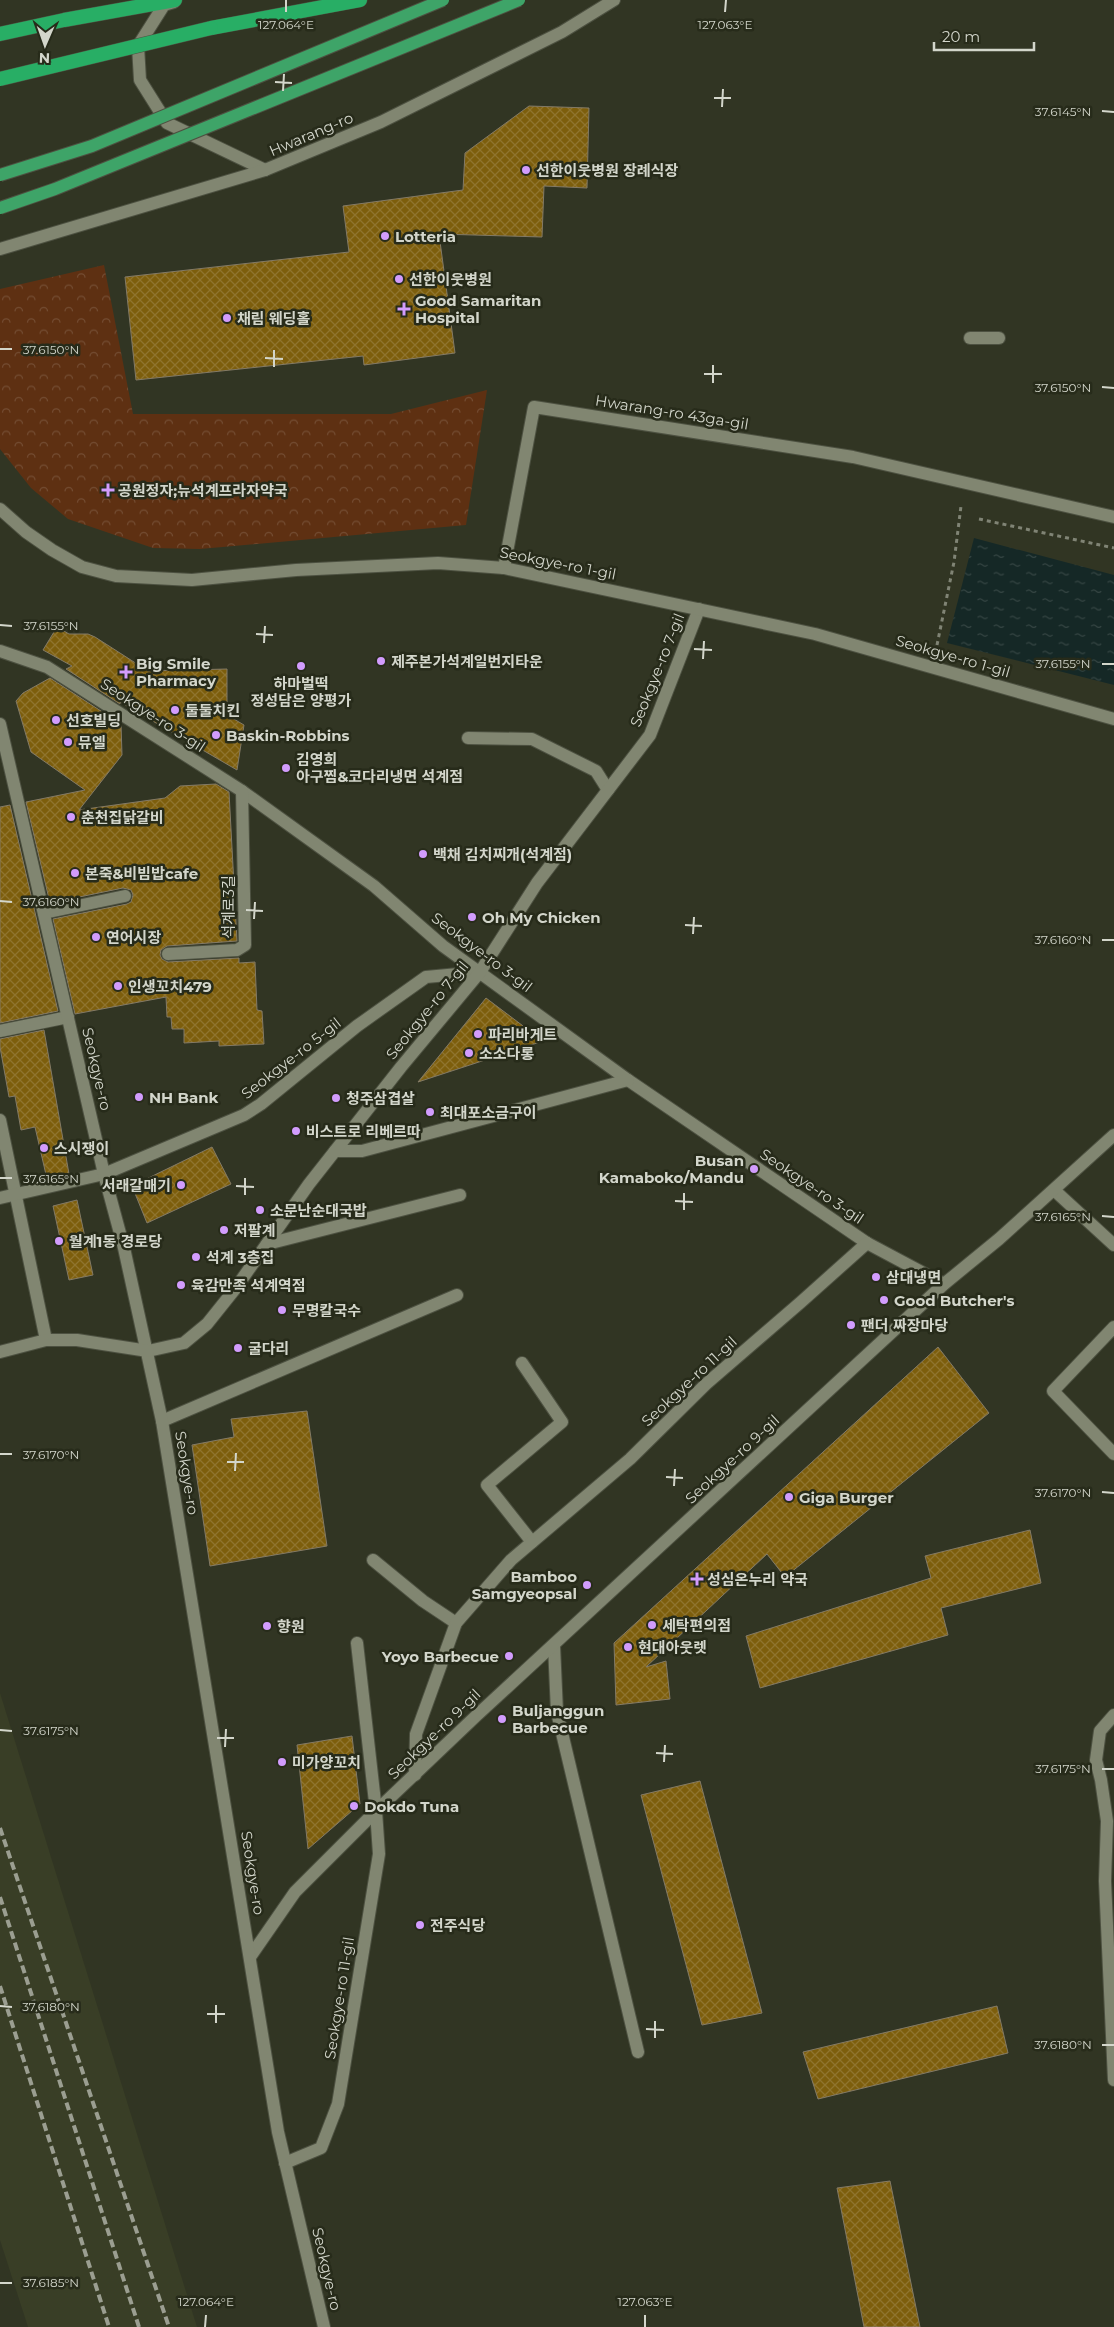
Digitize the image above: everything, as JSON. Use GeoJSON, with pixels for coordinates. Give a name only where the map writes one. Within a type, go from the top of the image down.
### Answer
{"type":"FeatureCollection","features":[{"type":"Feature","properties":{"kind":"highway"},"geometry":{"type":"LineString","coordinates":[[0,34],[64,20],[175,0]]}},
{"type":"Feature","properties":{"kind":"highway"},"geometry":{"type":"LineString","coordinates":[[0,79],[211,28],[360,0]]}},
{"type":"Feature","properties":{"kind":"main road"},"geometry":{"type":"LineString","coordinates":[[0,175],[92,146],[443,0]]}},
{"type":"Feature","properties":{"kind":"main road"},"geometry":{"type":"LineString","coordinates":[[0,208],[55,189],[519,0]]}},
{"type":"Feature","properties":{"kind":"street"},"geometry":{"type":"LineString","coordinates":[[180,0],[164,5],[138,46],[140,80],[167,123],[265,170]]}},
{"type":"Feature","properties":{"kind":"street","name":"Hwarang-ro"},"geometry":{"type":"LineString","coordinates":[[0,249],[265,170],[381,122],[562,32],[614,0]]}},
{"type":"Feature","properties":{"kind":"street"},"geometry":{"type":"LineString","coordinates":[[970,338],[999,338]]}},
{"type":"Feature","properties":{"kind":"street","name":"Hwarang-ro 43ga-gil"},"geometry":{"type":"LineString","coordinates":[[504,568],[534,407],[853,457],[964,483]]}},
{"type":"Feature","properties":{"kind":"street"},"geometry":{"type":"LineString","coordinates":[[964,483],[1114,517]]}},
{"type":"Feature","properties":{"kind":"street","name":"Seokgye-ro 1-gil"},"geometry":{"type":"LineString","coordinates":[[0,509],[26,532],[82,567],[132,578],[192,580],[296,570],[438,563],[504,568],[815,634],[1114,718]]}},
{"type":"Feature","properties":{"kind":"street","name":"Seokgye-ro 7-gil"},"geometry":{"type":"LineString","coordinates":[[148,1351],[184,1343],[207,1324],[335,1151],[401,1067],[480,972],[537,883],[650,735],[699,609]]}},
{"type":"Feature","properties":{"kind":"street","name":"Seokgye-ro 3-gil"},"geometry":{"type":"LineString","coordinates":[[0,652],[32,660],[47,667],[242,791],[374,886],[443,946],[628,1080],[867,1243],[944,1284]]}},
{"type":"Feature","properties":{"kind":"street","name":"Seokgye-ro"},"geometry":{"type":"LineString","coordinates":[[0,724],[104,1174],[148,1351],[162,1421],[278,2132],[324,2327]]}},
{"type":"Feature","properties":{"kind":"street"},"geometry":{"type":"LineString","coordinates":[[468,738],[532,739],[596,771],[608,790]]}},
{"type":"Feature","properties":{"kind":"street","name":"석계로3길"},"geometry":{"type":"LineString","coordinates":[[168,954],[237,950],[246,945],[242,791]]}},
{"type":"Feature","properties":{"kind":"street"},"geometry":{"type":"LineString","coordinates":[[44,913],[126,896]]}},
{"type":"Feature","properties":{"kind":"street","name":"Seokgye-ro 5-gil"},"geometry":{"type":"LineString","coordinates":[[0,1198],[104,1174],[244,1115],[261,1104],[357,1026],[426,977],[480,972]]}},
{"type":"Feature","properties":{"kind":"street"},"geometry":{"type":"LineString","coordinates":[[0,1031],[68,1017]]}},
{"type":"Feature","properties":{"kind":"street"},"geometry":{"type":"LineString","coordinates":[[335,1151],[362,1151],[628,1080]]}},
{"type":"Feature","properties":{"kind":"street"},"geometry":{"type":"LineString","coordinates":[[0,1120],[46,1340]]}},
{"type":"Feature","properties":{"kind":"street","name":"Seokgye-ro 9-gil"},"geometry":{"type":"LineString","coordinates":[[250,1957],[295,1892],[376,1811],[944,1284],[1054,1190],[1114,1135]]}},
{"type":"Feature","properties":{"kind":"street"},"geometry":{"type":"LineString","coordinates":[[1054,1190],[1114,1245]]}},
{"type":"Feature","properties":{"kind":"street"},"geometry":{"type":"LineString","coordinates":[[267,1244],[460,1195]]}},
{"type":"Feature","properties":{"kind":"street","name":"Seokgye-ro 11-gil"},"geometry":{"type":"LineString","coordinates":[[415,1775],[416,1734],[456,1624],[511,1560],[630,1459],[706,1384],[867,1243]]}},
{"type":"Feature","properties":{"kind":"street","name":"Seokgye-ro"},"geometry":{"type":"LineString","coordinates":[[162,1421],[456,1295]]}},
{"type":"Feature","properties":{"kind":"street"},"geometry":{"type":"LineString","coordinates":[[1114,1327],[1053,1391],[1114,1454]]}},
{"type":"Feature","properties":{"kind":"street"},"geometry":{"type":"LineString","coordinates":[[0,1352],[46,1340],[78,1340],[148,1351]]}},
{"type":"Feature","properties":{"kind":"street"},"geometry":{"type":"LineString","coordinates":[[522,1363],[562,1422],[487,1485],[532,1542]]}},
{"type":"Feature","properties":{"kind":"street"},"geometry":{"type":"LineString","coordinates":[[373,1560],[423,1601],[456,1624]]}},
{"type":"Feature","properties":{"kind":"street","name":"Seokgye-ro 9-gil"},"geometry":{"type":"LineString","coordinates":[[357,1643],[376,1811]]}},
{"type":"Feature","properties":{"kind":"street"},"geometry":{"type":"LineString","coordinates":[[554,1644],[557,1712],[638,2052]]}},
{"type":"Feature","properties":{"kind":"street"},"geometry":{"type":"LineString","coordinates":[[1114,1715],[1100,1731],[1096,1760],[1110,1821],[1104,1881],[1114,2080]]}},
{"type":"Feature","properties":{"kind":"street","name":"Seokgye-ro 11-gil"},"geometry":{"type":"LineString","coordinates":[[285,2163],[321,2148],[338,2104],[378,1854],[376,1811]]}},
{"type":"Feature","properties":{"kind":"path"},"geometry":{"type":"LineString","coordinates":[[933,668],[954,562],[964,483]]}},
{"type":"Feature","properties":{"kind":"path"},"geometry":{"type":"LineString","coordinates":[[979,518],[1114,548]]}},
{"type":"Feature","properties":{"kind":"shaded area"},"geometry":{"type":"Polygon","coordinates":[[[0,1693],[197,2327],[28,2327],[0,2240],[0,1693]]]}},
{"type":"Feature","properties":{"kind":"green space"},"geometry":{"type":"Polygon","coordinates":[[[104,265],[133,414],[391,414],[487,390],[466,525],[200,549],[153,548],[68,519],[31,488],[0,449],[0,289],[104,265]]]}},
{"type":"Feature","properties":{"kind":"water"},"geometry":{"type":"Polygon","coordinates":[[[974,538],[1114,575],[1114,685],[947,643],[974,538]]]}},
{"type":"Feature","properties":{"kind":"building"},"geometry":{"type":"Polygon","coordinates":[[[529,106],[589,108],[587,188],[544,186],[542,237],[439,234],[455,353],[364,365],[363,356],[136,380],[125,277],[349,252],[343,206],[463,190],[465,153],[529,106]]]}},
{"type":"Feature","properties":{"kind":"building"},"geometry":{"type":"Polygon","coordinates":[[[57,627],[69,634],[88,634],[95,637],[148,671],[227,669],[227,715],[244,725],[237,770],[120,702],[120,704],[66,669],[72,666],[43,650],[57,627]]]}},
{"type":"Feature","properties":{"kind":"building"},"geometry":{"type":"Polygon","coordinates":[[[50,678],[121,724],[122,755],[79,810],[165,798],[180,786],[216,784],[229,792],[237,941],[167,946],[161,950],[160,955],[162,959],[168,962],[239,958],[239,963],[255,962],[257,1010],[262,1011],[264,1044],[219,1046],[219,1041],[184,1043],[184,1029],[172,1029],[171,1017],[167,1017],[166,997],[75,1014],[53,919],[127,904],[131,902],[133,895],[131,890],[123,888],[50,903],[26,802],[85,790],[31,752],[16,701],[23,693],[50,678]]]}},
{"type":"Feature","properties":{"kind":"building"},"geometry":{"type":"Polygon","coordinates":[[[10,805],[58,1011],[0,1023],[0,807],[10,805]]]}},
{"type":"Feature","properties":{"kind":"building"},"geometry":{"type":"Polygon","coordinates":[[[486,998],[543,1041],[418,1082],[486,998]]]}},
{"type":"Feature","properties":{"kind":"building"},"geometry":{"type":"Polygon","coordinates":[[[44,1030],[69,1174],[47,1179],[35,1127],[21,1130],[15,1096],[9,1097],[0,1047],[0,1039],[44,1030]]]}},
{"type":"Feature","properties":{"kind":"building","name":"서래갈매기"},"geometry":{"type":"Polygon","coordinates":[[[212,1147],[231,1184],[147,1223],[132,1186],[212,1147]]]}},
{"type":"Feature","properties":{"kind":"building"},"geometry":{"type":"Polygon","coordinates":[[[77,1200],[93,1275],[69,1280],[53,1206],[77,1200]]]}},
{"type":"Feature","properties":{"kind":"building"},"geometry":{"type":"Polygon","coordinates":[[[938,1347],[989,1413],[785,1577],[767,1554],[646,1667],[666,1661],[670,1699],[616,1705],[614,1643],[938,1347]]]}},
{"type":"Feature","properties":{"kind":"building"},"geometry":{"type":"Polygon","coordinates":[[[307,1411],[327,1546],[210,1566],[192,1445],[234,1437],[231,1419],[307,1411]]]}},
{"type":"Feature","properties":{"kind":"building"},"geometry":{"type":"Polygon","coordinates":[[[1030,1530],[1041,1583],[941,1608],[948,1635],[760,1688],[746,1636],[931,1578],[925,1556],[1030,1530]]]}},
{"type":"Feature","properties":{"kind":"building"},"geometry":{"type":"Polygon","coordinates":[[[352,1736],[360,1804],[308,1849],[297,1745],[352,1736]]]}},
{"type":"Feature","properties":{"kind":"building"},"geometry":{"type":"Polygon","coordinates":[[[700,1781],[762,2013],[702,2025],[641,1795],[700,1781]]]}},
{"type":"Feature","properties":{"kind":"building"},"geometry":{"type":"Polygon","coordinates":[[[997,2006],[1008,2053],[818,2099],[803,2052],[997,2006]]]}},
{"type":"Feature","properties":{"kind":"building"},"geometry":{"type":"Polygon","coordinates":[[[890,2181],[920,2327],[864,2327],[837,2188],[890,2181]]]}},
{"type":"Feature","properties":{"kind":"railway"},"geometry":{"type":"LineString","coordinates":[[0,1828],[169,2327]]}},
{"type":"Feature","properties":{"kind":"railway"},"geometry":{"type":"LineString","coordinates":[[0,1897],[139,2327]]}},
{"type":"Feature","properties":{"kind":"railway"},"geometry":{"type":"LineString","coordinates":[[0,1986],[109,2327]]}},
{"type":"Feature","properties":{"kind":"place","name":"선한이웃병원 장례식장"},"geometry":{"type":"Point","coordinates":[526,170]}},
{"type":"Feature","properties":{"kind":"place","name":"Lotteria"},"geometry":{"type":"Point","coordinates":[385,236]}},
{"type":"Feature","properties":{"kind":"place","name":"선한이웃병원"},"geometry":{"type":"Point","coordinates":[399,279]}},
{"type":"Feature","properties":{"kind":"place","name":"Good Samaritan Hospital"},"geometry":{"type":"Point","coordinates":[404,309]}},
{"type":"Feature","properties":{"kind":"place","name":"채림 웨딩홀"},"geometry":{"type":"Point","coordinates":[227,318]}},
{"type":"Feature","properties":{"kind":"place","name":"공원정자;뉴석계프라자약국"},"geometry":{"type":"Point","coordinates":[108,490]}},
{"type":"Feature","properties":{"kind":"place","name":"제주본가석계일번지타운"},"geometry":{"type":"Point","coordinates":[381,661]}},
{"type":"Feature","properties":{"kind":"place","name":"하마벌떡 정성담은 양평가"},"geometry":{"type":"Point","coordinates":[301,666]}},
{"type":"Feature","properties":{"kind":"place","name":"Big Smile Pharmacy"},"geometry":{"type":"Point","coordinates":[126,672]}},
{"type":"Feature","properties":{"kind":"place","name":"둘둘치킨"},"geometry":{"type":"Point","coordinates":[175,710]}},
{"type":"Feature","properties":{"kind":"place","name":"선호빌딩"},"geometry":{"type":"Point","coordinates":[56,720]}},
{"type":"Feature","properties":{"kind":"place","name":"Baskin-Robbins"},"geometry":{"type":"Point","coordinates":[216,735]}},
{"type":"Feature","properties":{"kind":"place","name":"뮤엘"},"geometry":{"type":"Point","coordinates":[68,742]}},
{"type":"Feature","properties":{"kind":"place","name":"김영희 아구찜&코다리냉면 석계점"},"geometry":{"type":"Point","coordinates":[286,768]}},
{"type":"Feature","properties":{"kind":"place","name":"춘천집닭갈비"},"geometry":{"type":"Point","coordinates":[71,817]}},
{"type":"Feature","properties":{"kind":"place","name":"백채 김치찌개(석계점)"},"geometry":{"type":"Point","coordinates":[423,854]}},
{"type":"Feature","properties":{"kind":"place","name":"본죽&비빔밥cafe"},"geometry":{"type":"Point","coordinates":[75,873]}},
{"type":"Feature","properties":{"kind":"place","name":"Oh My Chicken"},"geometry":{"type":"Point","coordinates":[472,917]}},
{"type":"Feature","properties":{"kind":"place","name":"연어시장"},"geometry":{"type":"Point","coordinates":[96,937]}},
{"type":"Feature","properties":{"kind":"place","name":"인생꼬치479"},"geometry":{"type":"Point","coordinates":[118,986]}},
{"type":"Feature","properties":{"kind":"place","name":"파리바게트"},"geometry":{"type":"Point","coordinates":[478,1034]}},
{"type":"Feature","properties":{"kind":"place","name":"소소다롱"},"geometry":{"type":"Point","coordinates":[469,1053]}},
{"type":"Feature","properties":{"kind":"place","name":"NH Bank"},"geometry":{"type":"Point","coordinates":[139,1097]}},
{"type":"Feature","properties":{"kind":"place","name":"청주삼겹살"},"geometry":{"type":"Point","coordinates":[336,1098]}},
{"type":"Feature","properties":{"kind":"place","name":"최대포소금구이"},"geometry":{"type":"Point","coordinates":[430,1112]}},
{"type":"Feature","properties":{"kind":"place","name":"비스트로 리베르따"},"geometry":{"type":"Point","coordinates":[296,1131]}},
{"type":"Feature","properties":{"kind":"place","name":"스시쟁이"},"geometry":{"type":"Point","coordinates":[44,1148]}},
{"type":"Feature","properties":{"kind":"place","name":"Busan Kamaboko/Mandu"},"geometry":{"type":"Point","coordinates":[754,1169]}},
{"type":"Feature","properties":{"kind":"place","name":"서래갈매기"},"geometry":{"type":"Point","coordinates":[181,1185]}},
{"type":"Feature","properties":{"kind":"place","name":"소문난순대국밥"},"geometry":{"type":"Point","coordinates":[260,1210]}},
{"type":"Feature","properties":{"kind":"place","name":"저팔계"},"geometry":{"type":"Point","coordinates":[224,1230]}},
{"type":"Feature","properties":{"kind":"place","name":"월계1동 경로당"},"geometry":{"type":"Point","coordinates":[59,1241]}},
{"type":"Feature","properties":{"kind":"place","name":"석계 3층집"},"geometry":{"type":"Point","coordinates":[196,1257]}},
{"type":"Feature","properties":{"kind":"place","name":"삼대냉면"},"geometry":{"type":"Point","coordinates":[876,1277]}},
{"type":"Feature","properties":{"kind":"place","name":"육감만족 석계역점"},"geometry":{"type":"Point","coordinates":[181,1285]}},
{"type":"Feature","properties":{"kind":"place","name":"Good Butcher's"},"geometry":{"type":"Point","coordinates":[884,1300]}},
{"type":"Feature","properties":{"kind":"place","name":"무명칼국수"},"geometry":{"type":"Point","coordinates":[282,1310]}},
{"type":"Feature","properties":{"kind":"place","name":"팬더 짜장마당"},"geometry":{"type":"Point","coordinates":[851,1325]}},
{"type":"Feature","properties":{"kind":"place","name":"굴다리"},"geometry":{"type":"Point","coordinates":[238,1348]}},
{"type":"Feature","properties":{"kind":"place","name":"Giga Burger"},"geometry":{"type":"Point","coordinates":[789,1497]}},
{"type":"Feature","properties":{"kind":"place","name":"성심온누리 약국"},"geometry":{"type":"Point","coordinates":[697,1579]}},
{"type":"Feature","properties":{"kind":"place","name":"Bamboo Samgyeopsal"},"geometry":{"type":"Point","coordinates":[587,1585]}},
{"type":"Feature","properties":{"kind":"place","name":"세탁편의점"},"geometry":{"type":"Point","coordinates":[652,1625]}},
{"type":"Feature","properties":{"kind":"place","name":"향원"},"geometry":{"type":"Point","coordinates":[267,1626]}},
{"type":"Feature","properties":{"kind":"place","name":"현대아웃렛"},"geometry":{"type":"Point","coordinates":[628,1647]}},
{"type":"Feature","properties":{"kind":"place","name":"Yoyo Barbecue"},"geometry":{"type":"Point","coordinates":[509,1656]}},
{"type":"Feature","properties":{"kind":"place","name":"Buljanggun Barbecue"},"geometry":{"type":"Point","coordinates":[502,1719]}},
{"type":"Feature","properties":{"kind":"place","name":"미가양꼬치"},"geometry":{"type":"Point","coordinates":[282,1762]}},
{"type":"Feature","properties":{"kind":"place","name":"Dokdo Tuna"},"geometry":{"type":"Point","coordinates":[354,1806]}},
{"type":"Feature","properties":{"kind":"place","name":"전주식당"},"geometry":{"type":"Point","coordinates":[420,1925]}}]}
